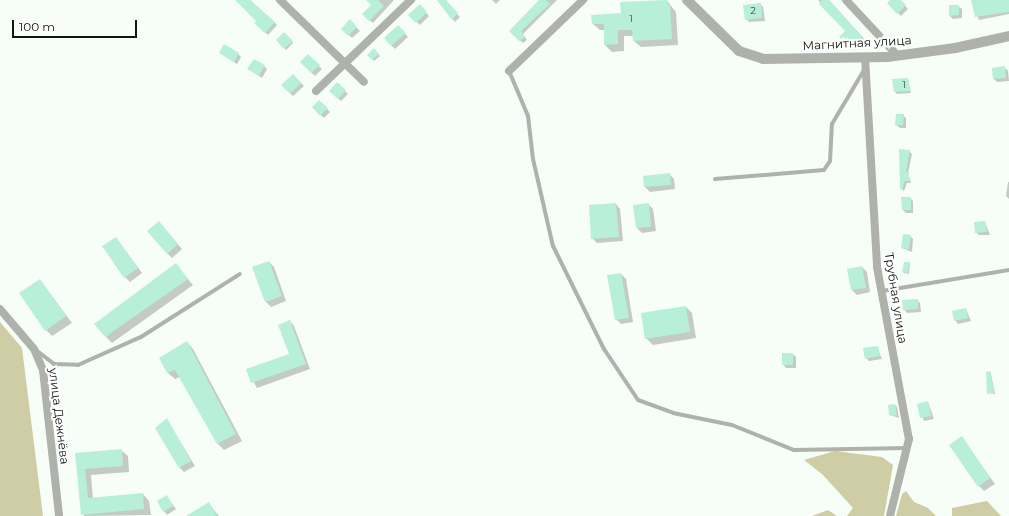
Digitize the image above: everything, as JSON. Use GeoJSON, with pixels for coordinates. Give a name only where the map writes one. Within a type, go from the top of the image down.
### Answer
{"type":"FeatureCollection","features":[{"type":"Feature","properties":{"kind":"street"},"geometry":{"type":"LineString","coordinates":[[280,0],[364,82]]}},
{"type":"Feature","properties":{"kind":"street"},"geometry":{"type":"LineString","coordinates":[[316,91],[411,0]]}},
{"type":"Feature","properties":{"kind":"street"},"geometry":{"type":"LineString","coordinates":[[509,71],[583,0]]}},
{"type":"Feature","properties":{"kind":"street","name":"Магнитная улица"},"geometry":{"type":"LineString","coordinates":[[687,0],[732,45],[749,56],[764,59],[898,56],[955,48],[1009,36]]}},
{"type":"Feature","properties":{"kind":"street"},"geometry":{"type":"LineString","coordinates":[[846,0],[898,56]]}},
{"type":"Feature","properties":{"kind":"street","name":"Трубная улица"},"geometry":{"type":"LineString","coordinates":[[865,57],[877,267],[909,439],[890,516]]}},
{"type":"Feature","properties":{"kind":"street","name":"улица Дежнёва"},"geometry":{"type":"LineString","coordinates":[[0,309],[34,349],[43,370],[59,516]]}},
{"type":"Feature","properties":{"kind":"lane"},"geometry":{"type":"LineString","coordinates":[[715,179],[820,171],[827,168],[830,161],[832,124],[866,68]]}},
{"type":"Feature","properties":{"kind":"lane"},"geometry":{"type":"LineString","coordinates":[[509,71],[528,116],[533,159],[553,246],[604,349],[638,400],[673,413],[732,425],[794,450],[907,448]]}},
{"type":"Feature","properties":{"kind":"lane"},"geometry":{"type":"LineString","coordinates":[[882,291],[1009,270]]}},
{"type":"Feature","properties":{"kind":"lane"},"geometry":{"type":"LineString","coordinates":[[34,349],[54,364],[78,365],[141,337],[240,274]]}},
{"type":"Feature","properties":{"kind":"green space"},"geometry":{"type":"Polygon","coordinates":[[[0,322],[22,348],[43,516],[0,516],[0,322]]]}},
{"type":"Feature","properties":{"kind":"green space"},"geometry":{"type":"Polygon","coordinates":[[[835,451],[882,457],[893,465],[884,516],[847,516],[853,508],[823,475],[804,460],[835,451]]]}},
{"type":"Feature","properties":{"kind":"green space"},"geometry":{"type":"Polygon","coordinates":[[[906,491],[914,502],[928,508],[936,516],[896,516],[902,494],[906,491]]]}},
{"type":"Feature","properties":{"kind":"green space"},"geometry":{"type":"Polygon","coordinates":[[[987,501],[1001,516],[952,516],[952,508],[987,501]]]}},
{"type":"Feature","properties":{"kind":"green space"},"geometry":{"type":"Polygon","coordinates":[[[828,510],[837,516],[812,516],[828,510]]]}},
{"type":"Feature","properties":{"kind":"building"},"geometry":{"type":"Polygon","coordinates":[[[235,0],[250,0],[275,22],[265,33],[254,23],[256,21],[235,0]]]}},
{"type":"Feature","properties":{"kind":"building"},"geometry":{"type":"Polygon","coordinates":[[[366,0],[378,0],[384,6],[369,21],[362,14],[371,5],[366,0]]]}},
{"type":"Feature","properties":{"kind":"building"},"geometry":{"type":"Polygon","coordinates":[[[437,0],[446,0],[458,13],[452,20],[437,0]]]}},
{"type":"Feature","properties":{"kind":"building"},"geometry":{"type":"Polygon","coordinates":[[[539,0],[546,0],[550,4],[521,31],[525,37],[519,41],[509,31],[539,0]]]}},
{"type":"Feature","properties":{"kind":"building"},"geometry":{"type":"Polygon","coordinates":[[[667,0],[668,5],[670,5],[672,39],[633,41],[632,30],[618,30],[618,44],[604,45],[604,24],[592,24],[591,15],[621,13],[620,2],[667,0]]]}},
{"type":"Feature","properties":{"kind":"building"},"geometry":{"type":"Polygon","coordinates":[[[822,0],[829,0],[862,36],[850,48],[839,37],[845,31],[819,4],[822,0]]]}},
{"type":"Feature","properties":{"kind":"building"},"geometry":{"type":"Polygon","coordinates":[[[890,0],[901,0],[906,5],[897,14],[887,3],[890,0]]]}},
{"type":"Feature","properties":{"kind":"building"},"geometry":{"type":"Polygon","coordinates":[[[971,0],[1009,0],[1009,12],[975,17],[971,0]]]}},
{"type":"Feature","properties":{"kind":"building"},"geometry":{"type":"Polygon","coordinates":[[[761,3],[762,18],[745,20],[743,5],[761,3]]]}},
{"type":"Feature","properties":{"kind":"building"},"geometry":{"type":"Polygon","coordinates":[[[420,4],[427,12],[416,23],[408,15],[420,4]]]}},
{"type":"Feature","properties":{"kind":"building"},"geometry":{"type":"Polygon","coordinates":[[[949,5],[959,5],[959,15],[949,16],[949,5]]]}},
{"type":"Feature","properties":{"kind":"building"},"geometry":{"type":"Polygon","coordinates":[[[350,19],[357,27],[348,36],[341,29],[350,19]]]}},
{"type":"Feature","properties":{"kind":"building"},"geometry":{"type":"Polygon","coordinates":[[[398,25],[406,33],[391,46],[384,38],[398,25]]]}},
{"type":"Feature","properties":{"kind":"building"},"geometry":{"type":"Polygon","coordinates":[[[284,32],[293,41],[284,49],[276,40],[284,32]]]}},
{"type":"Feature","properties":{"kind":"building"},"geometry":{"type":"Polygon","coordinates":[[[224,44],[239,53],[234,62],[219,53],[224,44]]]}},
{"type":"Feature","properties":{"kind":"building"},"geometry":{"type":"Polygon","coordinates":[[[374,48],[379,54],[372,60],[367,55],[374,48]]]}},
{"type":"Feature","properties":{"kind":"building"},"geometry":{"type":"Polygon","coordinates":[[[308,54],[320,65],[311,73],[300,62],[308,54]]]}},
{"type":"Feature","properties":{"kind":"building"},"geometry":{"type":"Polygon","coordinates":[[[254,59],[265,65],[259,76],[247,69],[254,59]]]}},
{"type":"Feature","properties":{"kind":"building"},"geometry":{"type":"Polygon","coordinates":[[[1005,66],[1006,78],[993,79],[992,68],[1005,66]]]}},
{"type":"Feature","properties":{"kind":"building"},"geometry":{"type":"Polygon","coordinates":[[[293,74],[301,83],[290,94],[281,85],[293,74]]]}},
{"type":"Feature","properties":{"kind":"building"},"geometry":{"type":"Polygon","coordinates":[[[908,78],[910,91],[894,92],[892,79],[908,78]]]}},
{"type":"Feature","properties":{"kind":"building"},"geometry":{"type":"Polygon","coordinates":[[[337,82],[346,90],[338,99],[329,91],[337,82]]]}},
{"type":"Feature","properties":{"kind":"building"},"geometry":{"type":"Polygon","coordinates":[[[319,100],[328,108],[320,116],[312,107],[319,100]]]}},
{"type":"Feature","properties":{"kind":"building"},"geometry":{"type":"Polygon","coordinates":[[[896,114],[904,114],[903,125],[895,125],[896,114]]]}},
{"type":"Feature","properties":{"kind":"building"},"geometry":{"type":"Polygon","coordinates":[[[899,149],[910,150],[906,172],[909,172],[909,181],[904,181],[903,189],[900,189],[899,149]]]}},
{"type":"Feature","properties":{"kind":"building"},"geometry":{"type":"Polygon","coordinates":[[[670,173],[671,185],[644,187],[643,176],[670,173]]]}},
{"type":"Feature","properties":{"kind":"building"},"geometry":{"type":"Polygon","coordinates":[[[901,197],[911,197],[911,210],[902,210],[901,197]]]}},
{"type":"Feature","properties":{"kind":"building"},"geometry":{"type":"Polygon","coordinates":[[[616,203],[619,237],[591,239],[589,205],[616,203]]]}},
{"type":"Feature","properties":{"kind":"building"},"geometry":{"type":"Polygon","coordinates":[[[649,203],[651,227],[636,228],[633,205],[649,203]]]}},
{"type":"Feature","properties":{"kind":"building"},"geometry":{"type":"Polygon","coordinates":[[[159,221],[178,244],[167,254],[147,231],[159,221]]]}},
{"type":"Feature","properties":{"kind":"building"},"geometry":{"type":"Polygon","coordinates":[[[985,221],[987,232],[975,233],[974,222],[985,221]]]}},
{"type":"Feature","properties":{"kind":"building"},"geometry":{"type":"Polygon","coordinates":[[[903,234],[911,235],[909,249],[901,248],[903,234]]]}},
{"type":"Feature","properties":{"kind":"building"},"geometry":{"type":"Polygon","coordinates":[[[116,237],[138,268],[124,278],[102,246],[116,237]]]}},
{"type":"Feature","properties":{"kind":"building"},"geometry":{"type":"Polygon","coordinates":[[[269,261],[282,296],[265,302],[252,267],[269,261]]]}},
{"type":"Feature","properties":{"kind":"building"},"geometry":{"type":"Polygon","coordinates":[[[904,262],[910,262],[908,273],[902,272],[904,262]]]}},
{"type":"Feature","properties":{"kind":"building"},"geometry":{"type":"Polygon","coordinates":[[[176,263],[188,279],[105,337],[94,324],[176,263]]]}},
{"type":"Feature","properties":{"kind":"building"},"geometry":{"type":"Polygon","coordinates":[[[862,266],[866,288],[851,290],[847,269],[862,266]]]}},
{"type":"Feature","properties":{"kind":"building"},"geometry":{"type":"Polygon","coordinates":[[[621,273],[629,318],[615,320],[607,275],[621,273]]]}},
{"type":"Feature","properties":{"kind":"building"},"geometry":{"type":"Polygon","coordinates":[[[40,279],[66,316],[45,331],[19,293],[40,279]]]}},
{"type":"Feature","properties":{"kind":"building"},"geometry":{"type":"Polygon","coordinates":[[[918,299],[918,309],[903,310],[902,300],[918,299]]]}},
{"type":"Feature","properties":{"kind":"building"},"geometry":{"type":"Polygon","coordinates":[[[686,306],[690,332],[645,339],[641,313],[686,306]]]}},
{"type":"Feature","properties":{"kind":"building"},"geometry":{"type":"Polygon","coordinates":[[[966,308],[968,318],[954,321],[952,311],[966,308]]]}},
{"type":"Feature","properties":{"kind":"building"},"geometry":{"type":"Polygon","coordinates":[[[290,320],[306,364],[251,383],[246,369],[289,354],[278,325],[290,320]]]}},
{"type":"Feature","properties":{"kind":"building"},"geometry":{"type":"Polygon","coordinates":[[[187,341],[236,434],[217,444],[175,370],[167,373],[159,358],[187,341]]]}},
{"type":"Feature","properties":{"kind":"building"},"geometry":{"type":"Polygon","coordinates":[[[878,346],[880,356],[865,359],[863,348],[878,346]]]}},
{"type":"Feature","properties":{"kind":"building"},"geometry":{"type":"Polygon","coordinates":[[[782,353],[793,353],[793,365],[782,365],[782,353]]]}},
{"type":"Feature","properties":{"kind":"building"},"geometry":{"type":"Polygon","coordinates":[[[990,371],[994,393],[987,394],[986,372],[990,371]]]}},
{"type":"Feature","properties":{"kind":"building"},"geometry":{"type":"Polygon","coordinates":[[[928,401],[931,416],[920,418],[917,404],[928,401]]]}},
{"type":"Feature","properties":{"kind":"building"},"geometry":{"type":"Polygon","coordinates":[[[895,404],[897,416],[889,415],[888,405],[895,404]]]}},
{"type":"Feature","properties":{"kind":"building"},"geometry":{"type":"Polygon","coordinates":[[[167,418],[191,461],[179,468],[155,428],[167,418]]]}},
{"type":"Feature","properties":{"kind":"building"},"geometry":{"type":"Polygon","coordinates":[[[962,436],[990,478],[978,487],[949,445],[962,436]]]}},
{"type":"Feature","properties":{"kind":"building"},"geometry":{"type":"Polygon","coordinates":[[[122,449],[123,466],[85,469],[88,498],[143,493],[144,509],[81,515],[75,453],[122,449]]]}},
{"type":"Feature","properties":{"kind":"building"},"geometry":{"type":"Polygon","coordinates":[[[167,495],[173,506],[163,512],[157,501],[167,495]]]}},
{"type":"Feature","properties":{"kind":"building"},"geometry":{"type":"Polygon","coordinates":[[[209,502],[217,516],[186,516],[209,502]]]}}]}
